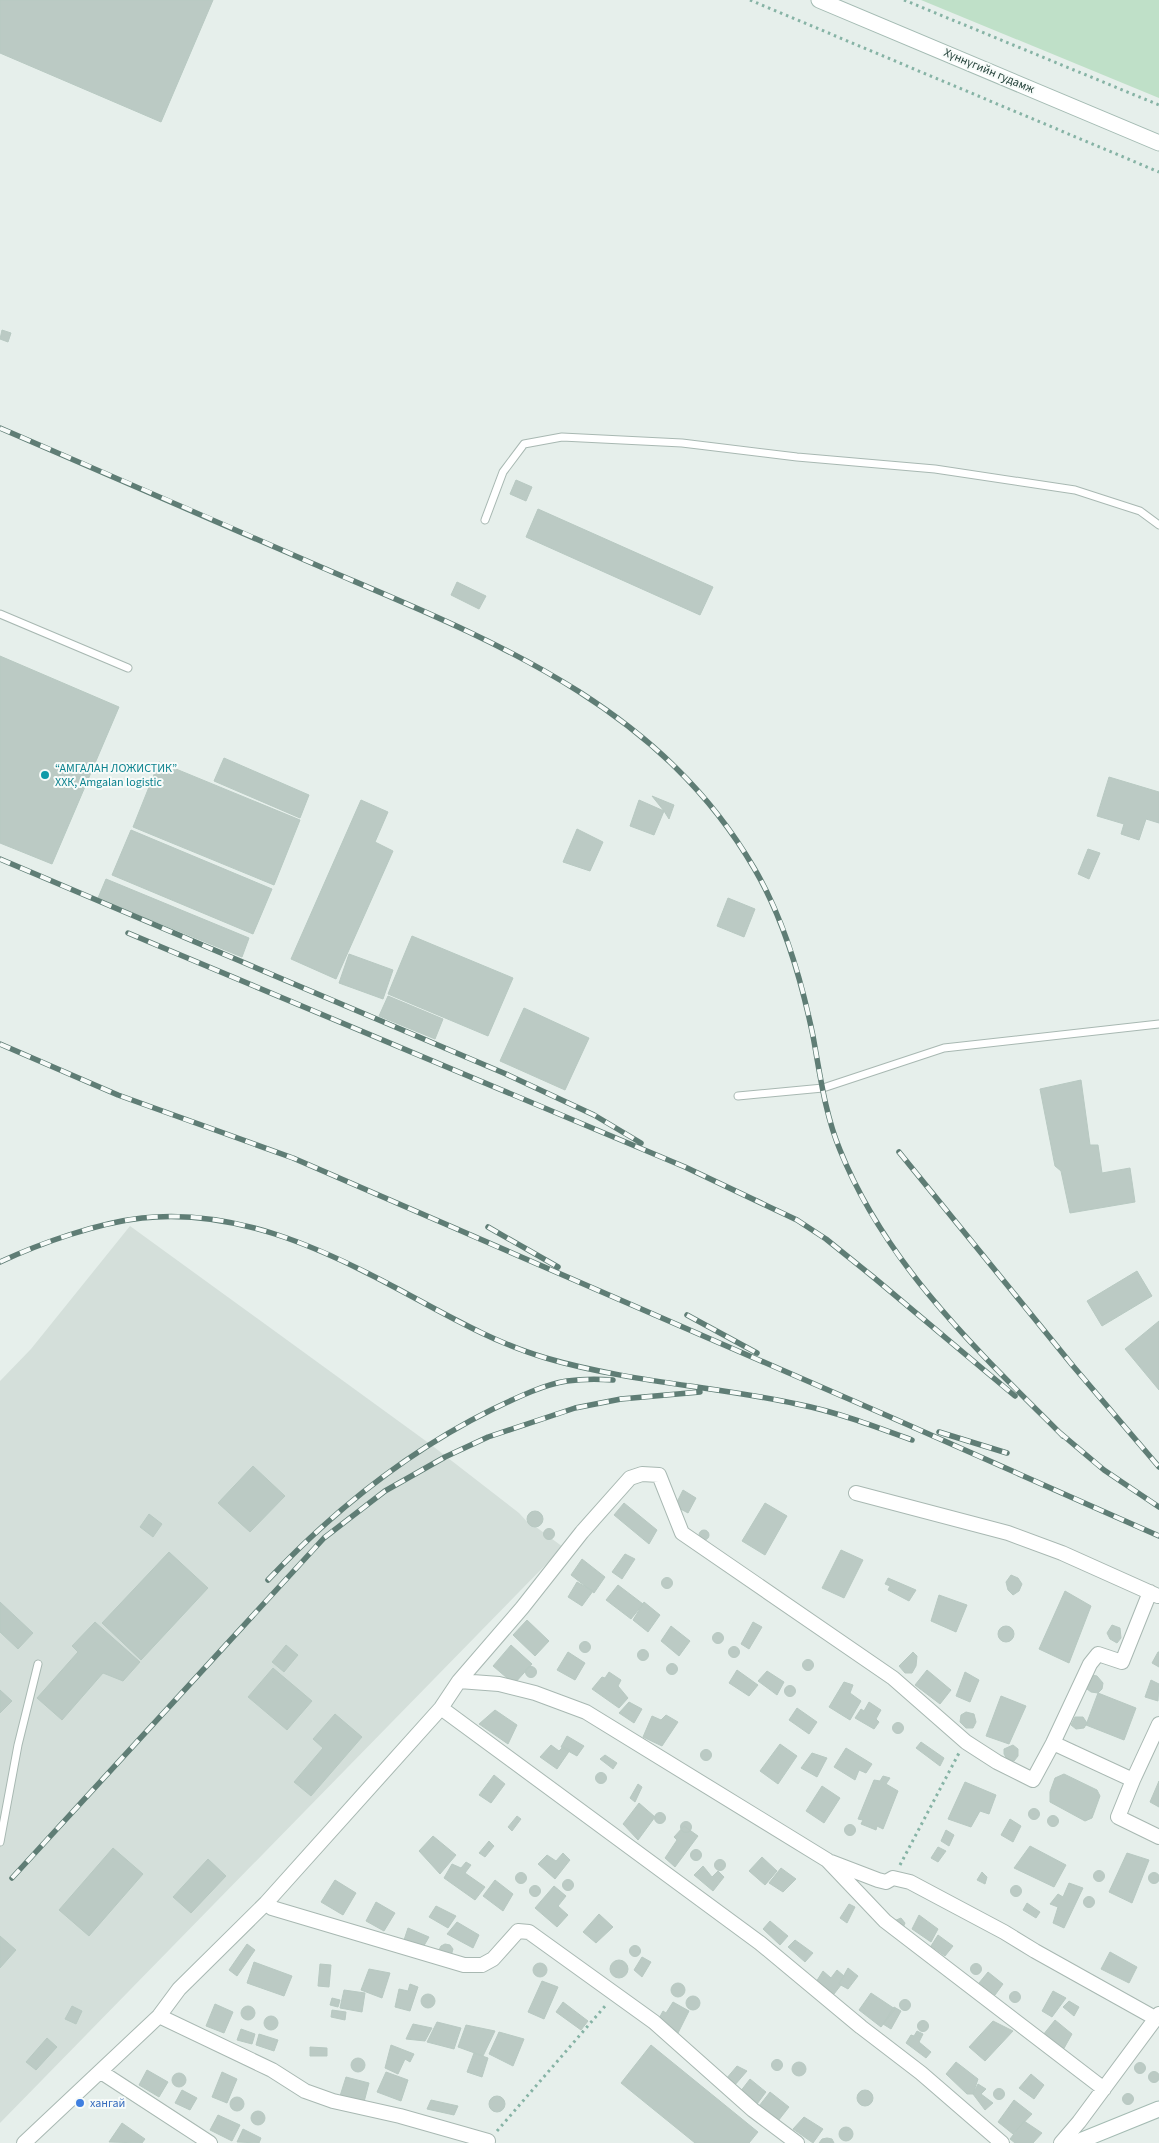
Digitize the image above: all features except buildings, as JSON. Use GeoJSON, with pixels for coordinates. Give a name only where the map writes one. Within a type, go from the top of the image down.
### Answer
{"type":"FeatureCollection","features":[{"type":"Feature","properties":{"kind":"main road","name":"Хүннүгийн гудамж"},"geometry":{"type":"LineString","coordinates":[[819,0],[1159,143]]}},
{"type":"Feature","properties":{"kind":"main road"},"geometry":{"type":"LineString","coordinates":[[1074,2143],[1142,2118],[1159,2109]]}},
{"type":"Feature","properties":{"kind":"street"},"geometry":{"type":"LineString","coordinates":[[24,2143],[160,2016],[179,1989],[266,1903],[441,1708],[459,1681],[522,1608],[582,1532],[630,1478],[642,1474],[659,1475],[682,1533],[893,1678],[966,1742],[998,1762],[1033,1780],[1053,1743],[1090,1664],[1098,1654],[1122,1662],[1155,1594],[1062,1553],[1008,1533],[856,1493]]}},
{"type":"Feature","properties":{"kind":"street"},"geometry":{"type":"LineString","coordinates":[[459,1681],[499,1684],[517,1688],[586,1712],[827,1860],[878,1880],[886,1882],[893,1878],[910,1882],[1157,2016],[1104,2089],[1061,2143]]}},
{"type":"Feature","properties":{"kind":"street"},"geometry":{"type":"LineString","coordinates":[[441,1708],[760,1943],[861,2027],[921,2073],[1002,2143]]}},
{"type":"Feature","properties":{"kind":"street"},"geometry":{"type":"LineString","coordinates":[[1159,1724],[1118,1817],[1159,1836]]}},
{"type":"Feature","properties":{"kind":"street"},"geometry":{"type":"LineString","coordinates":[[1053,1743],[1133,1780]]}},
{"type":"Feature","properties":{"kind":"street"},"geometry":{"type":"LineString","coordinates":[[827,1860],[885,1921],[1104,2089]]}},
{"type":"Feature","properties":{"kind":"street"},"geometry":{"type":"LineString","coordinates":[[266,1903],[272,1908],[464,1965],[482,1965],[493,1958],[518,1931],[529,1932],[654,2022],[753,2110],[797,2143]]}},
{"type":"Feature","properties":{"kind":"street"},"geometry":{"type":"LineString","coordinates":[[160,2016],[272,2070],[305,2091],[333,2101],[400,2116],[488,2141]]}},
{"type":"Feature","properties":{"kind":"street"},"geometry":{"type":"LineString","coordinates":[[101,2072],[210,2143]]}},
{"type":"Feature","properties":{"kind":"lane"},"geometry":{"type":"LineString","coordinates":[[485,520],[504,472],[524,444],[562,437],[682,443],[797,457],[954,472],[1075,490],[1140,511],[1159,525]]}},
{"type":"Feature","properties":{"kind":"lane"},"geometry":{"type":"LineString","coordinates":[[0,614],[128,668]]}},
{"type":"Feature","properties":{"kind":"lane"},"geometry":{"type":"LineString","coordinates":[[738,1096],[823,1088],[944,1048],[1159,1024]]}},
{"type":"Feature","properties":{"kind":"lane"},"geometry":{"type":"LineString","coordinates":[[0,1842],[18,1745],[38,1664]]}},
{"type":"Feature","properties":{"kind":"path"},"geometry":{"type":"LineString","coordinates":[[750,0],[1159,172]]}},
{"type":"Feature","properties":{"kind":"path"},"geometry":{"type":"LineString","coordinates":[[904,0],[1159,105]]}},
{"type":"Feature","properties":{"kind":"path"},"geometry":{"type":"LineString","coordinates":[[893,1878],[966,1742]]}},
{"type":"Feature","properties":{"kind":"path"},"geometry":{"type":"LineString","coordinates":[[488,2141],[616,1994]]}},
{"type":"Feature","properties":{"kind":"shaded area"},"geometry":{"type":"Polygon","coordinates":[[[130,1226],[430,1444],[519,1513],[531,1526],[536,1527],[563,1547],[0,2123],[0,1381],[31,1349],[130,1226]]]}},
{"type":"Feature","properties":{"kind":"green space"},"geometry":{"type":"Polygon","coordinates":[[[921,0],[1159,0],[1159,98],[921,0]]]}},
{"type":"Feature","properties":{"kind":"railway"},"geometry":{"type":"LineString","coordinates":[[0,428],[440,619],[502,648],[561,680],[616,717],[668,760],[714,810],[765,887],[783,928],[803,992],[830,1122],[859,1192],[882,1231],[936,1304],[998,1371],[1063,1436]]}},
{"type":"Feature","properties":{"kind":"railway"},"geometry":{"type":"LineString","coordinates":[[0,859],[506,1074],[594,1115],[641,1143]]}},
{"type":"Feature","properties":{"kind":"railway"},"geometry":{"type":"LineString","coordinates":[[128,933],[685,1167],[797,1220],[826,1239],[872,1276],[1015,1396]]}},
{"type":"Feature","properties":{"kind":"railway"},"geometry":{"type":"LineString","coordinates":[[0,1044],[118,1095],[293,1158],[888,1416],[1159,1536]]}},
{"type":"Feature","properties":{"kind":"railway"},"geometry":{"type":"LineString","coordinates":[[899,1152],[1073,1366],[1159,1467]]}},
{"type":"Feature","properties":{"kind":"railway"},"geometry":{"type":"LineString","coordinates":[[0,1262],[33,1248],[88,1229],[142,1218],[176,1216],[242,1225],[307,1245],[368,1273],[489,1336],[527,1352],[608,1373],[812,1407],[912,1440]]}},
{"type":"Feature","properties":{"kind":"railway"},"geometry":{"type":"LineString","coordinates":[[488,1227],[558,1267]]}},
{"type":"Feature","properties":{"kind":"railway"},"geometry":{"type":"LineString","coordinates":[[687,1315],[757,1353]]}},
{"type":"Feature","properties":{"kind":"railway"},"geometry":{"type":"LineString","coordinates":[[268,1580],[319,1530],[373,1484],[431,1444],[462,1426],[529,1392],[548,1386],[573,1380],[613,1380]]}},
{"type":"Feature","properties":{"kind":"railway"},"geometry":{"type":"LineString","coordinates":[[12,1878],[324,1538],[385,1491],[445,1457],[488,1437],[575,1408],[621,1399],[700,1392]]}},
{"type":"Feature","properties":{"kind":"railway"},"geometry":{"type":"LineString","coordinates":[[939,1432],[1007,1453]]}},
{"type":"Feature","properties":{"kind":"railway"},"geometry":{"type":"LineString","coordinates":[[1059,1432],[1104,1470],[1159,1507]]}},
{"type":"Feature","properties":{"kind":"place","name":"“АМГАЛАН ЛОЖИСТИК” ХХК, Amgalan logistic"},"geometry":{"type":"Point","coordinates":[45,775]}},
{"type":"Feature","properties":{"kind":"place","name":"хангай"},"geometry":{"type":"Point","coordinates":[80,2103]}}]}
